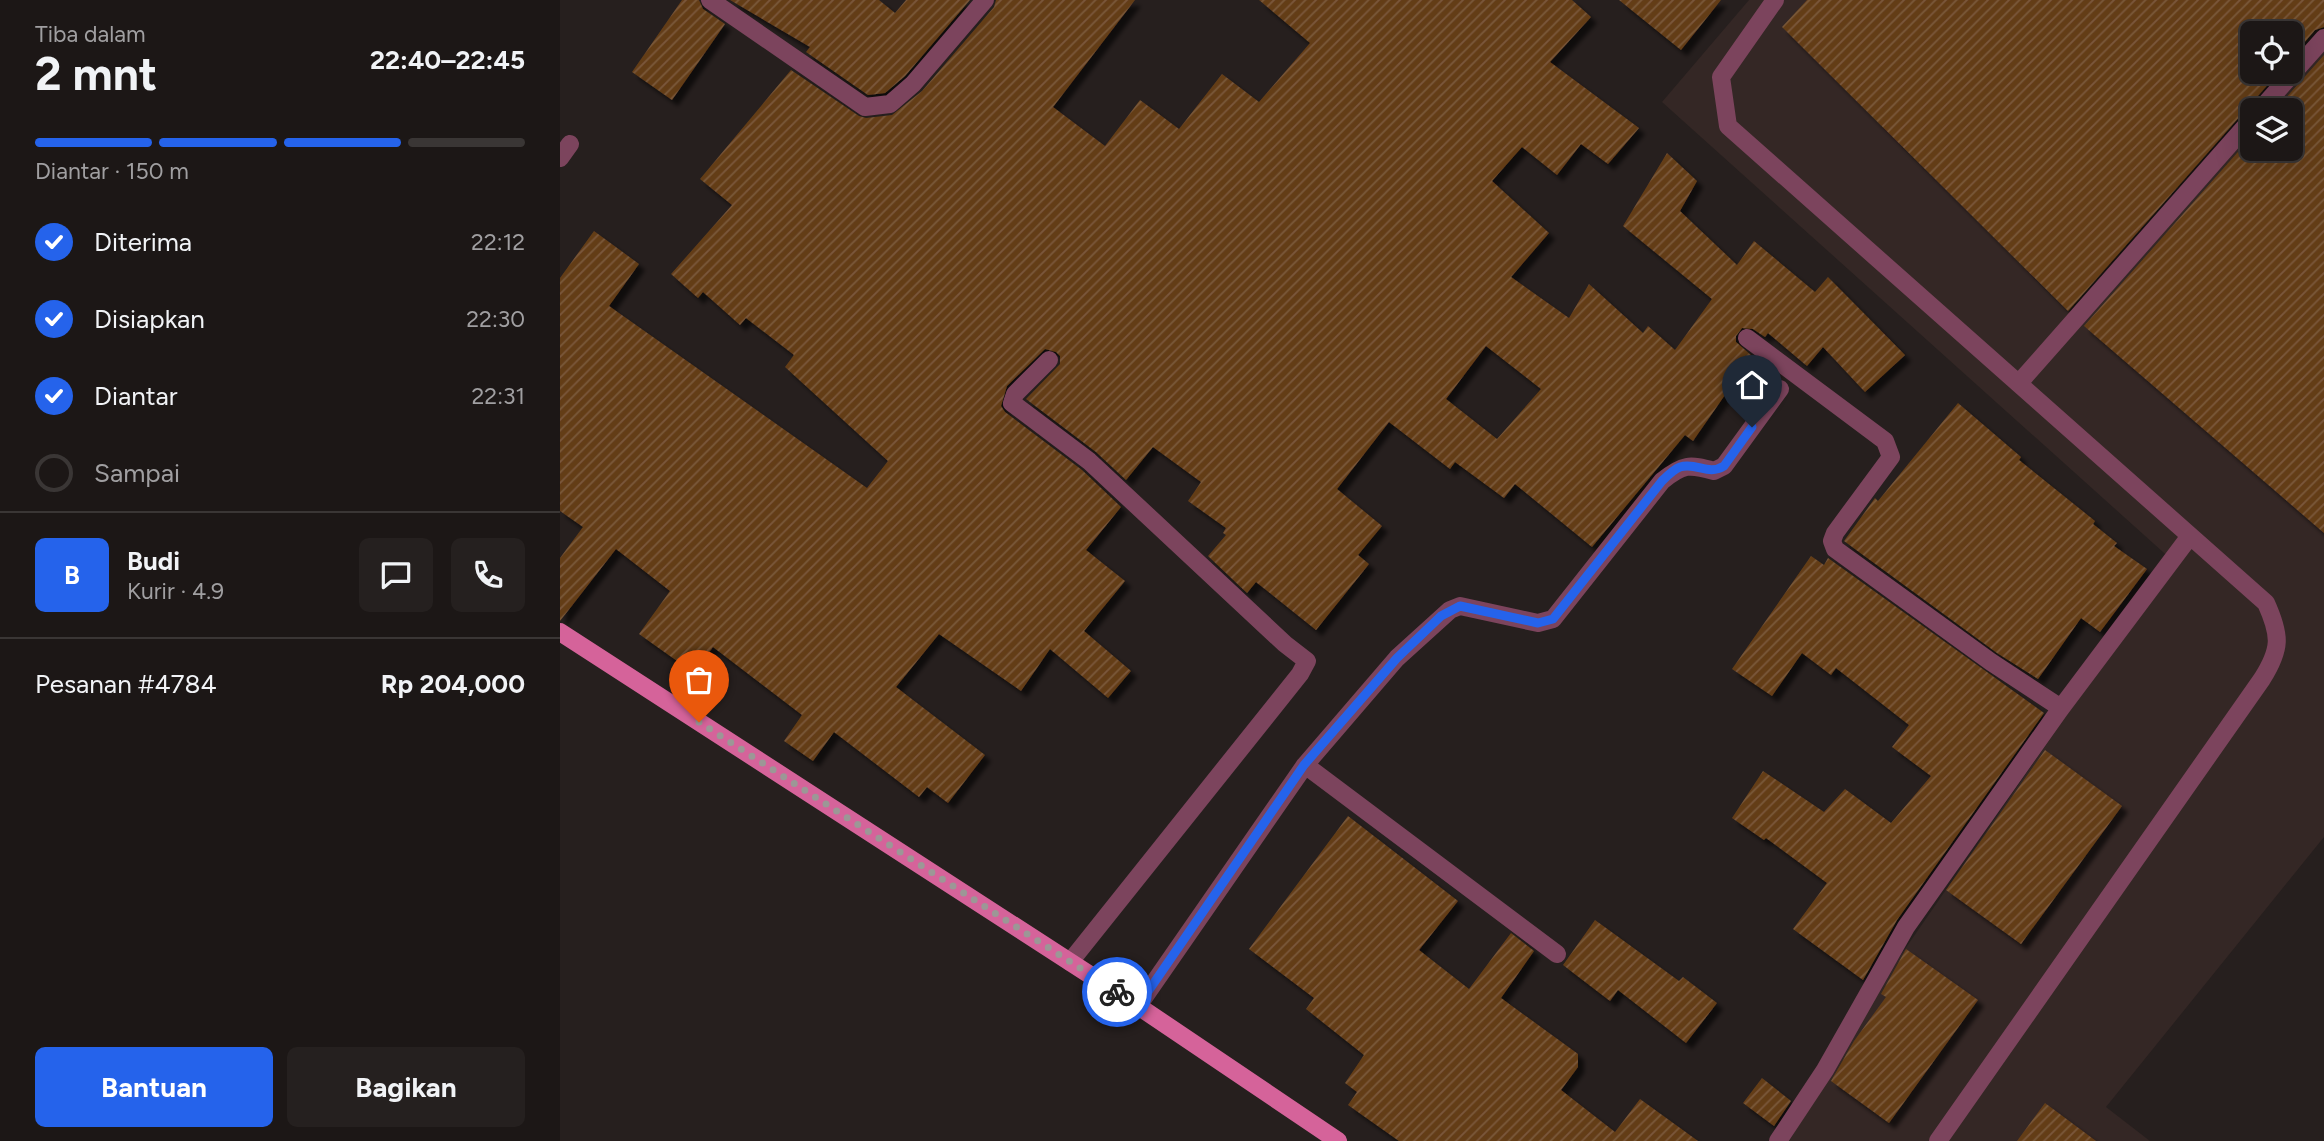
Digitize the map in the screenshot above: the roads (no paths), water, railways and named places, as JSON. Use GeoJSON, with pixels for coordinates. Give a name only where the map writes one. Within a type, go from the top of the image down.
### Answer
{"type":"FeatureCollection","features":[{"type":"Feature","properties":{"kind":"main road"},"geometry":{"type":"LineString","coordinates":[[560,632],[1138,1006],[1338,1141]]}},
{"type":"Feature","properties":{"kind":"street"},"geometry":{"type":"LineString","coordinates":[[710,0],[865,107],[890,104],[913,84],[985,0]]}},
{"type":"Feature","properties":{"kind":"street"},"geometry":{"type":"LineString","coordinates":[[1775,0],[1721,77],[1728,126],[2266,603],[2277,626],[2278,643],[2274,661],[1938,1141]]}},
{"type":"Feature","properties":{"kind":"street"},"geometry":{"type":"LineString","coordinates":[[2271,98],[2324,38]]}},
{"type":"Feature","properties":{"kind":"street"},"geometry":{"type":"LineString","coordinates":[[2019,383],[2240,133]]}},
{"type":"Feature","properties":{"kind":"street"},"geometry":{"type":"LineString","coordinates":[[1746,338],[1885,441],[1889,449],[1891,457],[1835,533],[1832,541],[1835,549],[1991,662],[2061,708]]}},
{"type":"Feature","properties":{"kind":"street"},"geometry":{"type":"LineString","coordinates":[[1049,360],[1015,394],[1013,403],[1089,461],[1284,644],[1307,661],[1070,962]]}},
{"type":"Feature","properties":{"kind":"street"},"geometry":{"type":"LineString","coordinates":[[1138,1006],[1304,765],[1397,658],[1450,610],[1460,606],[1538,623],[1553,619],[1662,481],[1678,468],[1694,466],[1714,471],[1724,466],[1780,389]]}},
{"type":"Feature","properties":{"kind":"street"},"geometry":{"type":"LineString","coordinates":[[1778,1141],[1825,1070],[1906,928],[2061,708],[2190,536]]}},
{"type":"Feature","properties":{"kind":"street"},"geometry":{"type":"LineString","coordinates":[[1304,765],[1557,954]]}}]}
